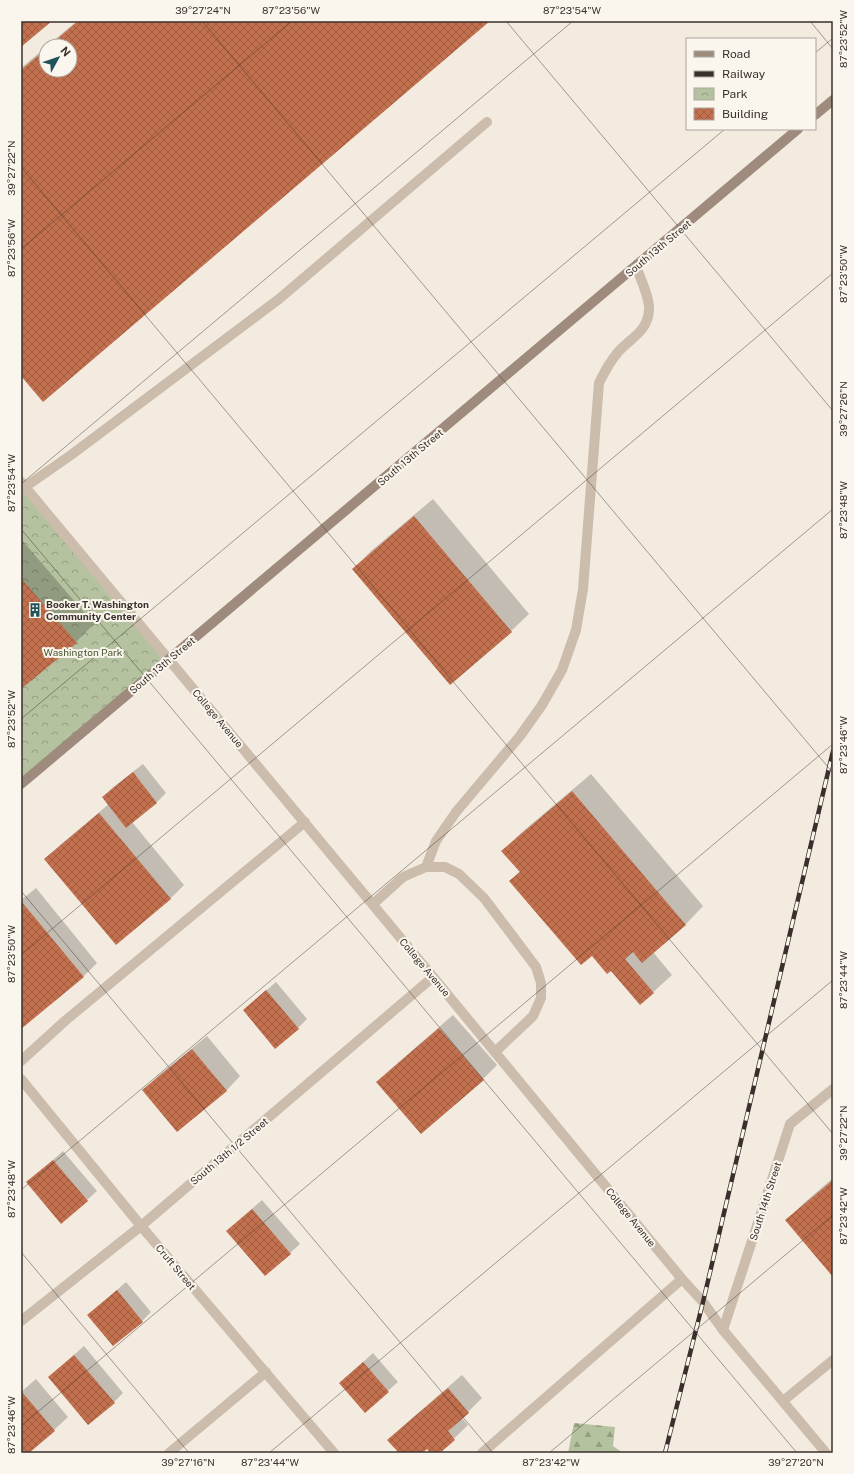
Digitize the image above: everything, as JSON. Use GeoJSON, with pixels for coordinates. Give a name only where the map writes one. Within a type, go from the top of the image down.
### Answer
{"type":"FeatureCollection","features":[{"type":"Feature","properties":{"kind":"main road"},"geometry":{"type":"LineString","coordinates":[[816,114],[833,100]]}},
{"type":"Feature","properties":{"kind":"main road","name":"South 13th Street"},"geometry":{"type":"LineString","coordinates":[[21,784],[797,130]]}},
{"type":"Feature","properties":{"kind":"street"},"geometry":{"type":"LineString","coordinates":[[23,485],[71,455],[279,299],[487,122]]}},
{"type":"Feature","properties":{"kind":"street"},"geometry":{"type":"LineString","coordinates":[[426,867],[436,841],[456,812],[520,736],[542,705],[562,670],[576,630],[583,589],[599,383],[608,365],[620,350],[643,330],[648,320],[650,310],[636,266]]}},
{"type":"Feature","properties":{"kind":"street","name":"College Avenue"},"geometry":{"type":"LineString","coordinates":[[23,485],[305,822],[682,1279],[703,1302],[723,1330],[826,1453]]}},
{"type":"Feature","properties":{"kind":"street"},"geometry":{"type":"LineString","coordinates":[[21,1061],[66,1020],[305,822]]}},
{"type":"Feature","properties":{"kind":"street"},"geometry":{"type":"LineString","coordinates":[[373,904],[404,877],[426,867],[445,867],[459,874],[484,898],[536,967],[542,982],[541,998],[533,1016],[495,1052]]}},
{"type":"Feature","properties":{"kind":"street","name":"South 13th 1/2 Street"},"geometry":{"type":"LineString","coordinates":[[21,1321],[141,1226],[433,977]]}},
{"type":"Feature","properties":{"kind":"street","name":"Cruft Street"},"geometry":{"type":"LineString","coordinates":[[21,1079],[141,1226],[334,1453]]}},
{"type":"Feature","properties":{"kind":"street","name":"South 14th Street"},"geometry":{"type":"LineString","coordinates":[[723,1330],[790,1124],[833,1089]]}},
{"type":"Feature","properties":{"kind":"street"},"geometry":{"type":"LineString","coordinates":[[482,1453],[682,1279]]}},
{"type":"Feature","properties":{"kind":"street"},"geometry":{"type":"LineString","coordinates":[[783,1401],[833,1360]]}},
{"type":"Feature","properties":{"kind":"street"},"geometry":{"type":"LineString","coordinates":[[169,1453],[266,1372]]}},
{"type":"Feature","properties":{"kind":"green space","name":"Washington Park"},"geometry":{"type":"Polygon","coordinates":[[[21,482],[169,659],[21,783],[21,482]]]}},
{"type":"Feature","properties":{"kind":"green space"},"geometry":{"type":"Polygon","coordinates":[[[574,1423],[615,1427],[613,1446],[623,1453],[568,1453],[574,1423]]]}},
{"type":"Feature","properties":{"kind":"building"},"geometry":{"type":"Polygon","coordinates":[[[21,21],[52,21],[21,47],[21,21]]]}},
{"type":"Feature","properties":{"kind":"building"},"geometry":{"type":"Polygon","coordinates":[[[78,21],[490,21],[43,402],[21,376],[21,70],[38,56],[38,78],[78,78],[78,38],[58,38],[78,21]]]}},
{"type":"Feature","properties":{"kind":"building"},"geometry":{"type":"Polygon","coordinates":[[[414,516],[512,632],[450,685],[352,569],[414,516]]]}},
{"type":"Feature","properties":{"kind":"building","name":"Booker T. Washington Community Center"},"geometry":{"type":"Polygon","coordinates":[[[21,578],[77,643],[21,689],[21,578]]]}},
{"type":"Feature","properties":{"kind":"building"},"geometry":{"type":"Polygon","coordinates":[[[133,772],[157,803],[126,828],[102,797],[133,772]]]}},
{"type":"Feature","properties":{"kind":"building"},"geometry":{"type":"Polygon","coordinates":[[[572,791],[686,925],[642,963],[633,952],[625,959],[654,993],[640,1005],[611,971],[607,974],[592,956],[581,965],[509,881],[520,872],[501,851],[572,791]]]}},
{"type":"Feature","properties":{"kind":"building"},"geometry":{"type":"Polygon","coordinates":[[[99,813],[171,899],[116,945],[44,859],[99,813]]]}},
{"type":"Feature","properties":{"kind":"building"},"geometry":{"type":"Polygon","coordinates":[[[21,901],[84,977],[21,1029],[21,901]]]}},
{"type":"Feature","properties":{"kind":"building"},"geometry":{"type":"Polygon","coordinates":[[[266,990],[299,1029],[275,1049],[243,1010],[266,990]]]}},
{"type":"Feature","properties":{"kind":"building"},"geometry":{"type":"Polygon","coordinates":[[[439,1028],[484,1080],[421,1134],[376,1082],[439,1028]]]}},
{"type":"Feature","properties":{"kind":"building"},"geometry":{"type":"Polygon","coordinates":[[[192,1049],[227,1091],[177,1132],[142,1090],[192,1049]]]}},
{"type":"Feature","properties":{"kind":"building"},"geometry":{"type":"Polygon","coordinates":[[[53,1160],[88,1201],[61,1224],[26,1182],[53,1160]]]}},
{"type":"Feature","properties":{"kind":"building"},"geometry":{"type":"Polygon","coordinates":[[[833,1180],[833,1277],[785,1220],[833,1180]]]}},
{"type":"Feature","properties":{"kind":"building"},"geometry":{"type":"Polygon","coordinates":[[[252,1209],[291,1254],[265,1276],[226,1231],[252,1209]]]}},
{"type":"Feature","properties":{"kind":"building"},"geometry":{"type":"Polygon","coordinates":[[[117,1290],[143,1322],[113,1346],[87,1315],[117,1290]]]}},
{"type":"Feature","properties":{"kind":"building"},"geometry":{"type":"Polygon","coordinates":[[[74,1355],[115,1403],[88,1425],[48,1377],[74,1355]]]}},
{"type":"Feature","properties":{"kind":"building"},"geometry":{"type":"Polygon","coordinates":[[[363,1362],[389,1392],[365,1413],[339,1383],[363,1362]]]}},
{"type":"Feature","properties":{"kind":"building"},"geometry":{"type":"Polygon","coordinates":[[[448,1388],[469,1413],[448,1431],[455,1440],[440,1453],[430,1453],[427,1449],[422,1453],[399,1453],[387,1440],[448,1388]]]}},
{"type":"Feature","properties":{"kind":"building"},"geometry":{"type":"Polygon","coordinates":[[[22,1392],[55,1431],[29,1453],[21,1453],[22,1392]]]}},
{"type":"Feature","properties":{"kind":"railway"},"geometry":{"type":"LineString","coordinates":[[665,1453],[703,1302],[833,751]]}},
{"type":"Feature","properties":{"kind":"place","name":"Booker T. Washington Community Center"},"geometry":{"type":"Point","coordinates":[35,610]}}]}
